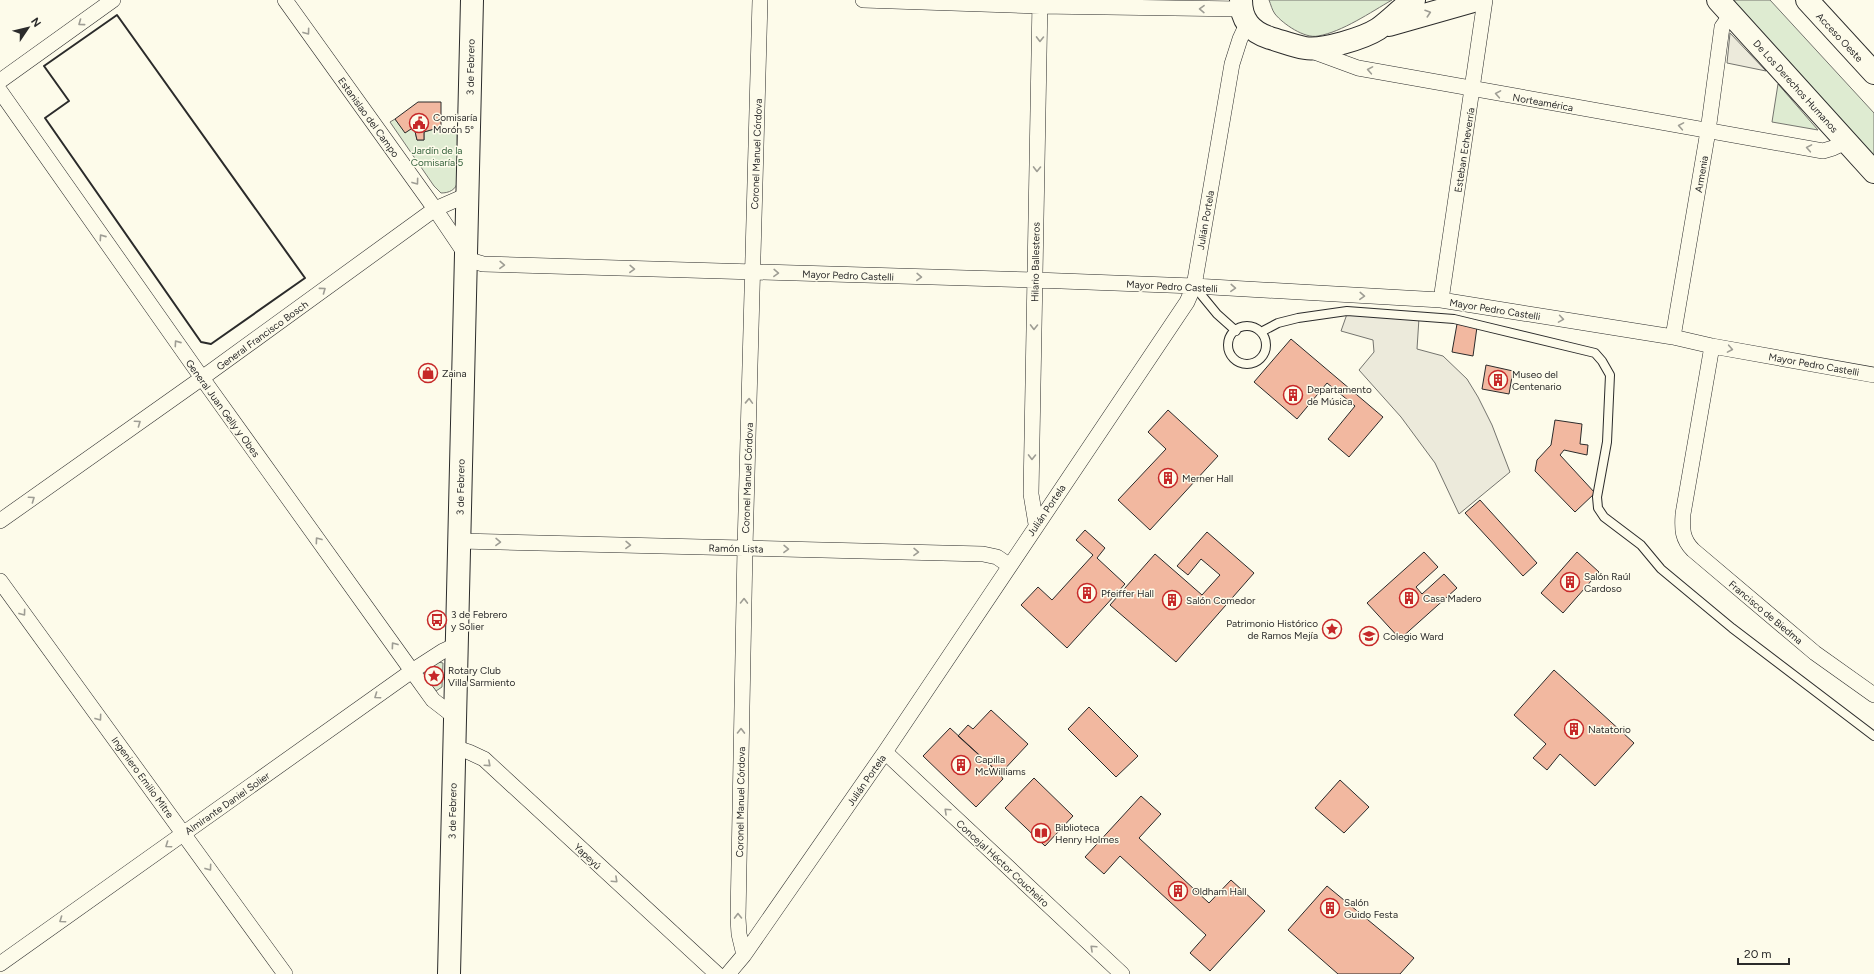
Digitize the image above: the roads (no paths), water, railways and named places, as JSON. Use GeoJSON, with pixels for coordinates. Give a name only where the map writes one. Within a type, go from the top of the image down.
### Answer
{"type":"FeatureCollection","features":[{"type":"Feature","properties":{"kind":"main road","name":"3 de Febrero"},"geometry":{"type":"LineString","coordinates":[[449,974],[472,0]]}},
{"type":"Feature","properties":{"kind":"main road"},"geometry":{"type":"LineString","coordinates":[[1378,29],[1414,0]]}},
{"type":"Feature","properties":{"kind":"main road"},"geometry":{"type":"LineString","coordinates":[[1306,49],[1347,42],[1378,29],[1438,10],[1477,0]]}},
{"type":"Feature","properties":{"kind":"main road","name":"Acceso Oeste"},"geometry":{"type":"LineString","coordinates":[[1807,0],[1874,73]]}},
{"type":"Feature","properties":{"kind":"main road","name":"De Los Derechos Humanos"},"geometry":{"type":"LineString","coordinates":[[1725,6],[1874,172]]}},
{"type":"Feature","properties":{"kind":"main road","name":"Norteamérica"},"geometry":{"type":"LineString","coordinates":[[1243,11],[1254,30],[1264,36],[1306,49]]}},
{"type":"Feature","properties":{"kind":"street"},"geometry":{"type":"LineString","coordinates":[[0,81],[113,0]]}},
{"type":"Feature","properties":{"kind":"street","name":"Estanislao del Campo"},"geometry":{"type":"LineString","coordinates":[[285,0],[435,209],[466,255]]}},
{"type":"Feature","properties":{"kind":"street","name":"Coronel Manuel Córdova"},"geometry":{"type":"LineString","coordinates":[[744,955],[739,934],[738,918],[745,548],[760,0]]}},
{"type":"Feature","properties":{"kind":"street"},"geometry":{"type":"LineString","coordinates":[[863,0],[1040,3],[1243,11]]}},
{"type":"Feature","properties":{"kind":"street","name":"Esteban Echeverría"},"geometry":{"type":"LineString","coordinates":[[1441,300],[1485,0]]}},
{"type":"Feature","properties":{"kind":"street","name":"Hilario Ballesteros"},"geometry":{"type":"LineString","coordinates":[[1036,524],[1031,494],[1040,3]]}},
{"type":"Feature","properties":{"kind":"street","name":"Armenia"},"geometry":{"type":"LineString","coordinates":[[1673,337],[1708,131],[1725,6]]}},
{"type":"Feature","properties":{"kind":"street","name":"Julián Portela"},"geometry":{"type":"LineString","coordinates":[[728,974],[744,955],[885,752],[1010,566],[1036,524],[1187,302],[1194,286],[1232,64],[1240,39],[1243,11]]}},
{"type":"Feature","properties":{"kind":"street","name":"Norteamérica"},"geometry":{"type":"LineString","coordinates":[[1306,49],[1358,68],[1823,151],[1846,142]]}},
{"type":"Feature","properties":{"kind":"street","name":"General Juan Gelly y Obes"},"geometry":{"type":"LineString","coordinates":[[0,91],[202,378],[433,700],[455,717]]}},
{"type":"Feature","properties":{"kind":"street","name":"General Francisco Bosch"},"geometry":{"type":"LineString","coordinates":[[0,521],[202,378],[435,209],[467,194]]}},
{"type":"Feature","properties":{"kind":"street","name":"Mayor Pedro Castelli"},"geometry":{"type":"LineString","coordinates":[[466,255],[473,261],[483,264],[1035,280],[1194,286],[1441,300],[1673,337],[1712,346],[1874,375]]}},
{"type":"Feature","properties":{"kind":"street","name":"Francisco de Biedma"},"geometry":{"type":"LineString","coordinates":[[1712,346],[1683,514],[1682,530],[1685,542],[1815,653],[1874,694]]}},
{"type":"Feature","properties":{"kind":"street","name":"Ramón Lista"},"geometry":{"type":"LineString","coordinates":[[459,541],[983,554],[996,557],[1010,566]]}},
{"type":"Feature","properties":{"kind":"street","name":"Ingeniero Emilio Mitre"},"geometry":{"type":"LineString","coordinates":[[0,581],[285,974]]}},
{"type":"Feature","properties":{"kind":"street","name":"Almirante Daniel Solier"},"geometry":{"type":"LineString","coordinates":[[0,964],[412,671],[443,650],[456,645]]}},
{"type":"Feature","properties":{"kind":"street","name":"Yapeyú"},"geometry":{"type":"LineString","coordinates":[[454,747],[469,752],[484,760],[717,974]]}},
{"type":"Feature","properties":{"kind":"street","name":"Concejal Héctor Coucheiro"},"geometry":{"type":"LineString","coordinates":[[885,752],[1112,971]]}},
{"type":"Feature","properties":{"kind":"lane"},"geometry":{"type":"LineString","coordinates":[[1194,286],[1216,314],[1236,331]]}},
{"type":"Feature","properties":{"kind":"lane"},"geometry":{"type":"LineString","coordinates":[[1261,332],[1278,323],[1298,318],[1347,311],[1454,319],[1595,354],[1602,361],[1610,376],[1607,442],[1597,497],[1598,508],[1604,517],[1641,545],[1660,569],[1732,628],[1874,736]]}},
{"type":"Feature","properties":{"kind":"lane"},"geometry":{"type":"LineString","coordinates":[[1252,326],[1261,332],[1266,345],[1264,355],[1257,361],[1250,364],[1236,360],[1231,355],[1228,348],[1229,339],[1236,331],[1252,326]]}},
{"type":"Feature","properties":{"kind":"place","name":"Comisaría Morón 5°"},"geometry":{"type":"Point","coordinates":[419,123]}},
{"type":"Feature","properties":{"kind":"place","name":"Zaina"},"geometry":{"type":"Point","coordinates":[428,373]}},
{"type":"Feature","properties":{"kind":"place","name":"Museo del Centenario"},"geometry":{"type":"Point","coordinates":[1498,380]}},
{"type":"Feature","properties":{"kind":"place","name":"Departamento de Música"},"geometry":{"type":"Point","coordinates":[1293,395]}},
{"type":"Feature","properties":{"kind":"place","name":"Merner Hall"},"geometry":{"type":"Point","coordinates":[1168,478]}},
{"type":"Feature","properties":{"kind":"place","name":"Salón Raúl Cardoso"},"geometry":{"type":"Point","coordinates":[1570,582]}},
{"type":"Feature","properties":{"kind":"place","name":"Pfeiffer Hall"},"geometry":{"type":"Point","coordinates":[1087,593]}},
{"type":"Feature","properties":{"kind":"place","name":"Casa Madero"},"geometry":{"type":"Point","coordinates":[1409,598]}},
{"type":"Feature","properties":{"kind":"place","name":"Salón Comedor"},"geometry":{"type":"Point","coordinates":[1172,600]}},
{"type":"Feature","properties":{"kind":"place","name":"3 de Febrero y Solier"},"geometry":{"type":"Point","coordinates":[437,620]}},
{"type":"Feature","properties":{"kind":"place","name":"Patrimonio Histórico de Ramos Mejía"},"geometry":{"type":"Point","coordinates":[1332,629]}},
{"type":"Feature","properties":{"kind":"place","name":"Colegio Ward"},"geometry":{"type":"Point","coordinates":[1369,636]}},
{"type":"Feature","properties":{"kind":"place","name":"Rotary Club Villa Sarmiento"},"geometry":{"type":"Point","coordinates":[434,676]}},
{"type":"Feature","properties":{"kind":"place","name":"Natatorio"},"geometry":{"type":"Point","coordinates":[1574,729]}},
{"type":"Feature","properties":{"kind":"place","name":"Capilla McWilliams"},"geometry":{"type":"Point","coordinates":[961,765]}},
{"type":"Feature","properties":{"kind":"place","name":"Biblioteca Henry Holmes"},"geometry":{"type":"Point","coordinates":[1041,833]}},
{"type":"Feature","properties":{"kind":"place","name":"Oldham Hall"},"geometry":{"type":"Point","coordinates":[1178,891]}},
{"type":"Feature","properties":{"kind":"place","name":"Salón Guido Festa"},"geometry":{"type":"Point","coordinates":[1330,908]}},
{"type":"Feature","properties":{"kind":"park label","name":"Jardín de la Comisaría 5"},"geometry":{"type":"Point","coordinates":[437,156]}}]}
